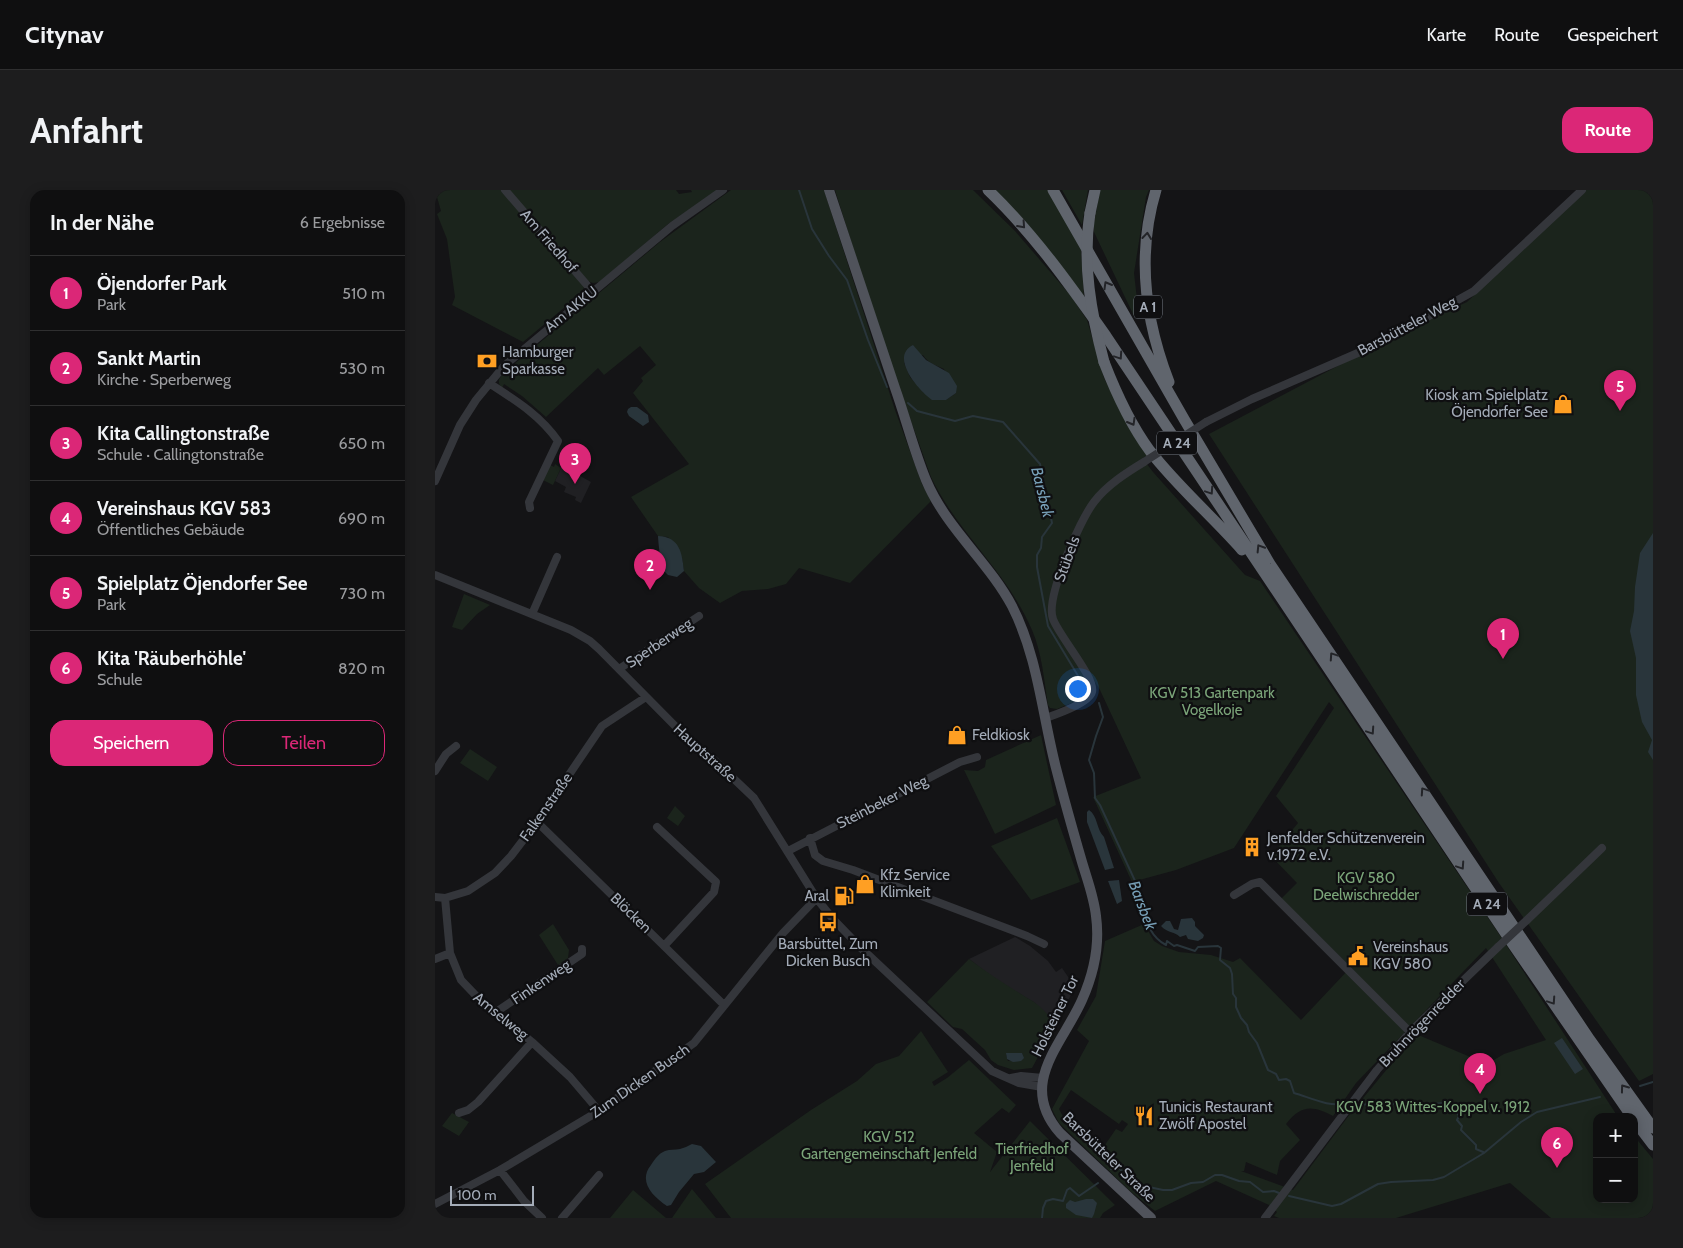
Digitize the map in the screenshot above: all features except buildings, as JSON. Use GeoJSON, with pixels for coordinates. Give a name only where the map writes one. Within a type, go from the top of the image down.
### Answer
{"type":"FeatureCollection","features":[{"type":"Feature","properties":{"kind":"highway","name":"A 24"},"geometry":{"type":"LineString","coordinates":[[988,190],[1033,237],[1072,287],[1512,942],[1630,1113]]}},
{"type":"Feature","properties":{"kind":"highway","name":"A 24"},"geometry":{"type":"LineString","coordinates":[[1053,190],[1183,419],[1270,564],[1590,1040],[1653,1128]]}},
{"type":"Feature","properties":{"kind":"highway","name":"A 24"},"geometry":{"type":"LineString","coordinates":[[1095,190],[1087,235],[1088,286],[1095,328],[1104,362],[1132,423],[1149,450],[1181,487],[1232,539],[1282,598]]}},
{"type":"Feature","properties":{"kind":"highway","name":"A 1"},"geometry":{"type":"LineString","coordinates":[[1156,190],[1147,236],[1145,266],[1147,300],[1157,351],[1183,419]]}},
{"type":"Feature","properties":{"kind":"highway","name":"A 24"},"geometry":{"type":"LineString","coordinates":[[1638,1125],[1653,1145]]}},
{"type":"Feature","properties":{"kind":"main road","name":"Holsteiner Tor"},"geometry":{"type":"LineString","coordinates":[[829,190],[926,480],[953,526],[987,569],[1013,608],[1032,657],[1055,765],[1094,906],[1097,937],[1095,966],[1081,1002],[1051,1055],[1042,1083]]}},
{"type":"Feature","properties":{"kind":"main road","name":"Barsbütteler Straße"},"geometry":{"type":"LineString","coordinates":[[1042,1083],[1044,1107],[1054,1127],[1151,1218]]}},
{"type":"Feature","properties":{"kind":"street","name":"Am Friedhof"},"geometry":{"type":"LineString","coordinates":[[505,190],[593,292]]}},
{"type":"Feature","properties":{"kind":"street","name":"Am AKKU"},"geometry":{"type":"LineString","coordinates":[[435,481],[460,425],[489,383],[524,348],[671,226],[723,190]]}},
{"type":"Feature","properties":{"kind":"street","name":"Barsbütteler Weg"},"geometry":{"type":"LineString","coordinates":[[1206,422],[1252,399],[1360,352],[1474,291],[1582,190]]}},
{"type":"Feature","properties":{"kind":"street"},"geometry":{"type":"LineString","coordinates":[[489,383],[537,417],[558,441],[529,502],[530,508]]}},
{"type":"Feature","properties":{"kind":"street","name":"Stübels"},"geometry":{"type":"LineString","coordinates":[[1046,718],[1063,712],[1086,700],[1091,694],[1092,686],[1088,676],[1052,618],[1052,602],[1073,540],[1093,502],[1105,490],[1144,462],[1206,422]]}},
{"type":"Feature","properties":{"kind":"street"},"geometry":{"type":"LineString","coordinates":[[533,614],[557,557]]}},
{"type":"Feature","properties":{"kind":"street","name":"Hauptstraße"},"geometry":{"type":"LineString","coordinates":[[435,576],[571,630],[599,649],[685,736],[713,759],[754,798],[817,899],[861,948],[992,1071],[1019,1083],[1042,1083]]}},
{"type":"Feature","properties":{"kind":"street","name":"Sperberweg"},"geometry":{"type":"LineString","coordinates":[[619,669],[699,616]]}},
{"type":"Feature","properties":{"kind":"street","name":"Falkenstraße"},"geometry":{"type":"LineString","coordinates":[[435,897],[445,898],[468,891],[495,873],[511,856],[537,822],[602,726],[646,697]]}},
{"type":"Feature","properties":{"kind":"street"},"geometry":{"type":"LineString","coordinates":[[435,770],[446,754],[456,746]]}},
{"type":"Feature","properties":{"kind":"street","name":"Steinbeker Weg"},"geometry":{"type":"LineString","coordinates":[[788,851],[960,762],[977,757]]}},
{"type":"Feature","properties":{"kind":"street","name":"Blöcken"},"geometry":{"type":"LineString","coordinates":[[537,822],[724,1005]]}},
{"type":"Feature","properties":{"kind":"street"},"geometry":{"type":"LineString","coordinates":[[657,827],[716,882],[714,892],[664,946]]}},
{"type":"Feature","properties":{"kind":"street"},"geometry":{"type":"LineString","coordinates":[[811,838],[815,855],[823,861],[868,876],[1044,944]]}},
{"type":"Feature","properties":{"kind":"street","name":"Bruhnrögenredder"},"geometry":{"type":"LineString","coordinates":[[1265,1218],[1377,1070],[1410,1032],[1602,848]]}},
{"type":"Feature","properties":{"kind":"street"},"geometry":{"type":"LineString","coordinates":[[1233,895],[1252,884],[1260,882],[1410,1032]]}},
{"type":"Feature","properties":{"kind":"street","name":"Amselweg"},"geometry":{"type":"LineString","coordinates":[[445,898],[450,953],[465,984],[483,1003],[532,1042],[570,1077],[599,1111]]}},
{"type":"Feature","properties":{"kind":"street","name":"Zum Dicken Busch"},"geometry":{"type":"LineString","coordinates":[[435,1204],[500,1170],[599,1111],[694,1043],[783,932],[817,899]]}},
{"type":"Feature","properties":{"kind":"street","name":"Finkenweg"},"geometry":{"type":"LineString","coordinates":[[496,1012],[582,954],[582,949]]}},
{"type":"Feature","properties":{"kind":"street"},"geometry":{"type":"LineString","coordinates":[[435,959],[450,953]]}},
{"type":"Feature","properties":{"kind":"street"},"geometry":{"type":"LineString","coordinates":[[459,1113],[468,1110],[478,1102],[532,1042]]}},
{"type":"Feature","properties":{"kind":"street"},"geometry":{"type":"LineString","coordinates":[[500,1170],[524,1201],[542,1218]]}},
{"type":"Feature","properties":{"kind":"street"},"geometry":{"type":"LineString","coordinates":[[562,1218],[599,1176]]}},
{"type":"Feature","properties":{"kind":"shaded area"},"geometry":{"type":"Polygon","coordinates":[[[913,345],[926,360],[949,373],[957,386],[956,393],[946,400],[932,400],[926,396],[914,382],[905,365],[904,357],[906,350],[913,345]]]}},
{"type":"Feature","properties":{"kind":"shaded area"},"geometry":{"type":"Polygon","coordinates":[[[631,407],[637,407],[648,415],[649,422],[643,426],[629,416],[627,412],[631,407]]]}},
{"type":"Feature","properties":{"kind":"shaded area"},"geometry":{"type":"Polygon","coordinates":[[[562,466],[591,482],[581,503],[575,500],[576,497],[564,492],[566,487],[555,481],[562,466]]]}},
{"type":"Feature","properties":{"kind":"shaded area"},"geometry":{"type":"Polygon","coordinates":[[[1653,533],[1653,760],[1648,752],[1652,740],[1642,722],[1636,695],[1636,658],[1630,631],[1640,553],[1653,533]]]}},
{"type":"Feature","properties":{"kind":"shaded area"},"geometry":{"type":"Polygon","coordinates":[[[658,536],[671,539],[681,552],[684,571],[677,577],[668,575],[662,569],[658,536]]]}},
{"type":"Feature","properties":{"kind":"shaded area"},"geometry":{"type":"Polygon","coordinates":[[[1089,810],[1104,837],[1114,868],[1105,870],[1087,822],[1087,812],[1089,810]]]}},
{"type":"Feature","properties":{"kind":"shaded area"},"geometry":{"type":"Polygon","coordinates":[[[1119,880],[1122,901],[1117,904],[1108,881],[1119,880]]]}},
{"type":"Feature","properties":{"kind":"shaded area"},"geometry":{"type":"Polygon","coordinates":[[[1192,918],[1195,926],[1204,935],[1198,941],[1188,939],[1186,935],[1180,937],[1161,926],[1166,921],[1170,921],[1174,929],[1178,930],[1181,919],[1192,918]]]}},
{"type":"Feature","properties":{"kind":"shaded area"},"geometry":{"type":"Polygon","coordinates":[[[1015,937],[1030,946],[1048,961],[1056,972],[1062,968],[1075,987],[1057,1022],[1050,1019],[1035,1003],[995,979],[969,959],[1015,937]]]}},
{"type":"Feature","properties":{"kind":"shaded area"},"geometry":{"type":"Polygon","coordinates":[[[1562,1038],[1583,1069],[1575,1074],[1554,1043],[1562,1038]]]}},
{"type":"Feature","properties":{"kind":"shaded area"},"geometry":{"type":"Polygon","coordinates":[[[1006,1053],[1022,1053],[1024,1058],[1021,1061],[1013,1062],[1007,1059],[1006,1053]]]}},
{"type":"Feature","properties":{"kind":"shaded area"},"geometry":{"type":"Polygon","coordinates":[[[692,1144],[701,1146],[716,1162],[704,1172],[694,1174],[671,1205],[667,1206],[656,1198],[648,1188],[646,1182],[647,1171],[655,1159],[663,1152],[680,1149],[692,1144]]]}},
{"type":"Feature","properties":{"kind":"shaded area"},"geometry":{"type":"Polygon","coordinates":[[[1093,1199],[1097,1203],[1092,1218],[1076,1215],[1066,1208],[1066,1204],[1070,1200],[1075,1202],[1093,1199]]]}},
{"type":"Feature","properties":{"kind":"green space"},"geometry":{"type":"Polygon","coordinates":[[[435,190],[501,190],[584,286],[583,292],[523,342],[452,305],[455,297],[447,239],[437,214],[441,211],[435,190]]]}},
{"type":"Feature","properties":{"kind":"green space"},"geometry":{"type":"Polygon","coordinates":[[[509,190],[676,190],[679,194],[692,192],[691,190],[719,190],[668,224],[600,282],[593,283],[588,281],[509,190]]]}},
{"type":"Feature","properties":{"kind":"green space"},"geometry":{"type":"Polygon","coordinates":[[[731,190],[824,190],[895,410],[922,484],[931,501],[850,583],[799,568],[786,584],[768,589],[742,591],[720,603],[699,588],[684,571],[682,558],[668,537],[658,536],[631,497],[689,464],[633,393],[643,381],[641,378],[656,365],[640,346],[604,375],[598,368],[546,417],[522,396],[504,384],[502,388],[499,381],[506,371],[660,242],[731,190]]]}},
{"type":"Feature","properties":{"kind":"green space"},"geometry":{"type":"Polygon","coordinates":[[[835,190],[973,190],[1015,231],[1071,296],[1087,320],[1104,378],[1128,424],[1149,455],[1143,459],[1245,575],[1260,581],[1501,937],[1615,1113],[1593,1113],[1593,1203],[1638,1203],[1638,1141],[1653,1159],[1653,1218],[1551,1218],[1510,1183],[1396,1218],[1279,1218],[1274,1216],[1277,1212],[1269,1205],[1216,1181],[1155,1211],[1130,1191],[1059,1123],[1052,1109],[1089,1041],[1077,1030],[1096,996],[1105,941],[1144,924],[1154,941],[1162,946],[1179,952],[1211,955],[1233,962],[1240,958],[1301,1020],[1350,968],[1281,899],[1297,883],[1271,856],[1298,823],[1276,796],[1334,708],[1329,702],[1234,848],[1176,870],[1132,882],[1093,797],[1141,778],[1100,690],[1092,677],[1078,682],[1074,702],[1057,709],[1050,708],[1035,639],[1022,609],[1010,590],[954,516],[931,477],[881,337],[835,190]],[[923,355],[904,363],[910,377],[924,393],[946,400],[956,393],[944,369],[923,355]],[[1486,948],[1356,1083],[1333,1116],[1319,1110],[1307,1109],[1302,1110],[1291,1118],[1286,1124],[1300,1140],[1280,1161],[1277,1175],[1246,1162],[1244,1171],[1241,1171],[1293,1190],[1350,1114],[1416,1034],[1487,1064],[1504,1054],[1546,1040],[1486,948]],[[1071,1090],[1059,1109],[1065,1120],[1100,1152],[1116,1129],[1122,1132],[1128,1124],[1122,1120],[1119,1124],[1071,1090]]]}},
{"type":"Feature","properties":{"kind":"green space"},"geometry":{"type":"Polygon","coordinates":[[[993,190],[1048,190],[1081,249],[1084,298],[993,190]]]}},
{"type":"Feature","properties":{"kind":"green space"},"geometry":{"type":"Polygon","coordinates":[[[1062,190],[1088,190],[1082,225],[1062,190]]]}},
{"type":"Feature","properties":{"kind":"green space"},"geometry":{"type":"Polygon","coordinates":[[[1100,190],[1149,190],[1146,197],[1134,273],[1139,317],[1134,316],[1094,232],[1100,190]]]}},
{"type":"Feature","properties":{"kind":"green space"},"geometry":{"type":"Polygon","coordinates":[[[1583,190],[1653,190],[1653,1074],[1639,1081],[1499,883],[1209,434],[1408,329],[1467,302],[1583,190]]]}},
{"type":"Feature","properties":{"kind":"green space"},"geometry":{"type":"Polygon","coordinates":[[[555,464],[561,468],[553,485],[543,480],[550,465],[554,467],[555,464]]]}},
{"type":"Feature","properties":{"kind":"green space"},"geometry":{"type":"Polygon","coordinates":[[[464,594],[490,605],[477,614],[462,630],[452,627],[464,594]]]}},
{"type":"Feature","properties":{"kind":"green space"},"geometry":{"type":"Polygon","coordinates":[[[1041,735],[1056,805],[995,834],[964,770],[978,771],[985,767],[986,760],[1041,735]]]}},
{"type":"Feature","properties":{"kind":"green space"},"geometry":{"type":"Polygon","coordinates":[[[470,749],[497,767],[488,781],[460,763],[470,749]]]}},
{"type":"Feature","properties":{"kind":"green space"},"geometry":{"type":"Polygon","coordinates":[[[675,806],[685,816],[678,826],[667,818],[675,806]]]}},
{"type":"Feature","properties":{"kind":"green space"},"geometry":{"type":"Polygon","coordinates":[[[1057,818],[1080,882],[1031,900],[991,846],[1057,818]]]}},
{"type":"Feature","properties":{"kind":"green space"},"geometry":{"type":"Polygon","coordinates":[[[553,924],[569,950],[568,958],[558,965],[539,935],[553,924]]]}},
{"type":"Feature","properties":{"kind":"green space"},"geometry":{"type":"Polygon","coordinates":[[[969,959],[1034,1002],[1057,1022],[1032,1068],[1014,1070],[998,1065],[991,1060],[985,1050],[962,1029],[953,1027],[927,1002],[969,959]],[[1022,1053],[1006,1055],[1008,1061],[1023,1058],[1022,1053]]]}},
{"type":"Feature","properties":{"kind":"green space","name":"KGV 512 Gartengemeinschaft Jenfeld"},"geometry":{"type":"Polygon","coordinates":[[[921,1031],[948,1072],[932,1082],[934,1086],[969,1060],[1016,1105],[1009,1113],[1002,1108],[974,1133],[997,1152],[990,1172],[1030,1121],[1115,1205],[1103,1213],[1100,1218],[731,1218],[705,1184],[811,1110],[857,1081],[876,1064],[899,1056],[921,1031]]]}},
{"type":"Feature","properties":{"kind":"green space"},"geometry":{"type":"Polygon","coordinates":[[[452,1113],[469,1122],[459,1136],[442,1126],[452,1113]]]}},
{"type":"Feature","properties":{"kind":"green space"},"geometry":{"type":"Polygon","coordinates":[[[692,1189],[716,1218],[672,1218],[692,1189]]]}},
{"type":"Feature","properties":{"kind":"green space"},"geometry":{"type":"Polygon","coordinates":[[[633,1190],[666,1218],[610,1218],[633,1190]]]}},
{"type":"Feature","properties":{"kind":"waterway","name":"Barsbek"},"geometry":{"type":"LineString","coordinates":[[799,190],[812,229],[847,280],[887,387]]}},
{"type":"Feature","properties":{"kind":"waterway","name":"Barsbek"},"geometry":{"type":"LineString","coordinates":[[908,403],[917,411],[955,421],[973,416],[1003,422],[1040,464],[1052,523],[1042,537],[1041,548],[1037,555],[1037,567],[1048,626],[1086,689]]}},
{"type":"Feature","properties":{"kind":"waterway","name":"Barsbek"},"geometry":{"type":"LineString","coordinates":[[1099,703],[1103,717],[1089,760],[1094,773],[1095,798],[1136,883],[1150,929],[1158,940],[1166,945],[1167,941],[1174,946],[1177,945],[1195,951],[1198,947],[1218,946],[1221,948],[1220,960],[1230,968],[1232,974],[1236,1007],[1257,1043],[1268,1070],[1276,1074],[1279,1080],[1286,1079],[1290,1081],[1294,1093],[1326,1103],[1345,1103]]}},
{"type":"Feature","properties":{"kind":"waterway"},"geometry":{"type":"LineString","coordinates":[[1640,1086],[1653,1082]]}},
{"type":"Feature","properties":{"kind":"waterway"},"geometry":{"type":"LineString","coordinates":[[1289,1196],[1332,1206],[1341,1204],[1378,1184],[1433,1180],[1444,1177],[1484,1153],[1521,1122],[1537,1112],[1600,1097]]}},
{"type":"Feature","properties":{"kind":"waterway","name":"Barsbek"},"geometry":{"type":"LineString","coordinates":[[1361,1104],[1370,1105],[1376,1101],[1395,1104],[1406,1102],[1413,1106],[1444,1103],[1452,1112],[1457,1113],[1459,1116],[1457,1120],[1462,1126],[1461,1130],[1476,1145],[1476,1149],[1483,1152]]}},
{"type":"Feature","properties":{"kind":"waterway"},"geometry":{"type":"LineString","coordinates":[[1111,1169],[1117,1166],[1135,1184],[1163,1190],[1172,1190],[1191,1183],[1203,1182],[1215,1175],[1222,1175],[1239,1181],[1250,1182],[1263,1192],[1274,1191],[1279,1193]]}},
{"type":"Feature","properties":{"kind":"waterway"},"geometry":{"type":"LineString","coordinates":[[1042,1218],[1046,1201],[1053,1199],[1063,1201],[1067,1190],[1070,1188],[1079,1196],[1098,1183]]}},
{"type":"Feature","properties":{"kind":"place","name":"Hamburger Sparkasse"},"geometry":{"type":"Point","coordinates":[487,361]}},
{"type":"Feature","properties":{"kind":"place","name":"Kiosk am Spielplatz Öjendorfer See"},"geometry":{"type":"Point","coordinates":[1563,404]}},
{"type":"Feature","properties":{"kind":"place","name":"Spielplatz Öjendorfer See"},"geometry":{"type":"Point","coordinates":[1620,411]}},
{"type":"Feature","properties":{"kind":"place","name":"Kita Callingtonstraße"},"geometry":{"type":"Point","coordinates":[575,484]}},
{"type":"Feature","properties":{"kind":"place","name":"Sankt Martin"},"geometry":{"type":"Point","coordinates":[650,590]}},
{"type":"Feature","properties":{"kind":"place","name":"Öjendorfer Park"},"geometry":{"type":"Point","coordinates":[1503,659]}},
{"type":"Feature","properties":{"kind":"place","name":"Feldkiosk"},"geometry":{"type":"Point","coordinates":[957,735]}},
{"type":"Feature","properties":{"kind":"place","name":"Jenfelder Schützenverein v.1972 e.V."},"geometry":{"type":"Point","coordinates":[1252,847]}},
{"type":"Feature","properties":{"kind":"place","name":"Kfz Service Klimkeit"},"geometry":{"type":"Point","coordinates":[865,884]}},
{"type":"Feature","properties":{"kind":"place","name":"Aral"},"geometry":{"type":"Point","coordinates":[844,896]}},
{"type":"Feature","properties":{"kind":"place","name":"Barsbüttel, Zum Dicken Busch"},"geometry":{"type":"Point","coordinates":[828,922]}},
{"type":"Feature","properties":{"kind":"place","name":"Vereinshaus KGV 580"},"geometry":{"type":"Point","coordinates":[1358,956]}},
{"type":"Feature","properties":{"kind":"place","name":"Vereinshaus KGV 583"},"geometry":{"type":"Point","coordinates":[1480,1094]}},
{"type":"Feature","properties":{"kind":"place","name":"Tunicis Restaurant Zwölf Apostel"},"geometry":{"type":"Point","coordinates":[1144,1116]}},
{"type":"Feature","properties":{"kind":"place","name":"Kita 'Räuberhöhle'"},"geometry":{"type":"Point","coordinates":[1557,1168]}},
{"type":"Feature","properties":{"kind":"park label","name":"KGV 513 Gartenpark Vogelkoje"},"geometry":{"type":"Point","coordinates":[1212,702]}},
{"type":"Feature","properties":{"kind":"park label","name":"KGV 580 Deelwischredder"},"geometry":{"type":"Point","coordinates":[1366,886]}},
{"type":"Feature","properties":{"kind":"park label","name":"KGV 583 Wittes-Koppel v. 1912"},"geometry":{"type":"Point","coordinates":[1433,1107]}},
{"type":"Feature","properties":{"kind":"park label","name":"Tierfriedhof Jenfeld"},"geometry":{"type":"Point","coordinates":[1032,1158]}}]}
